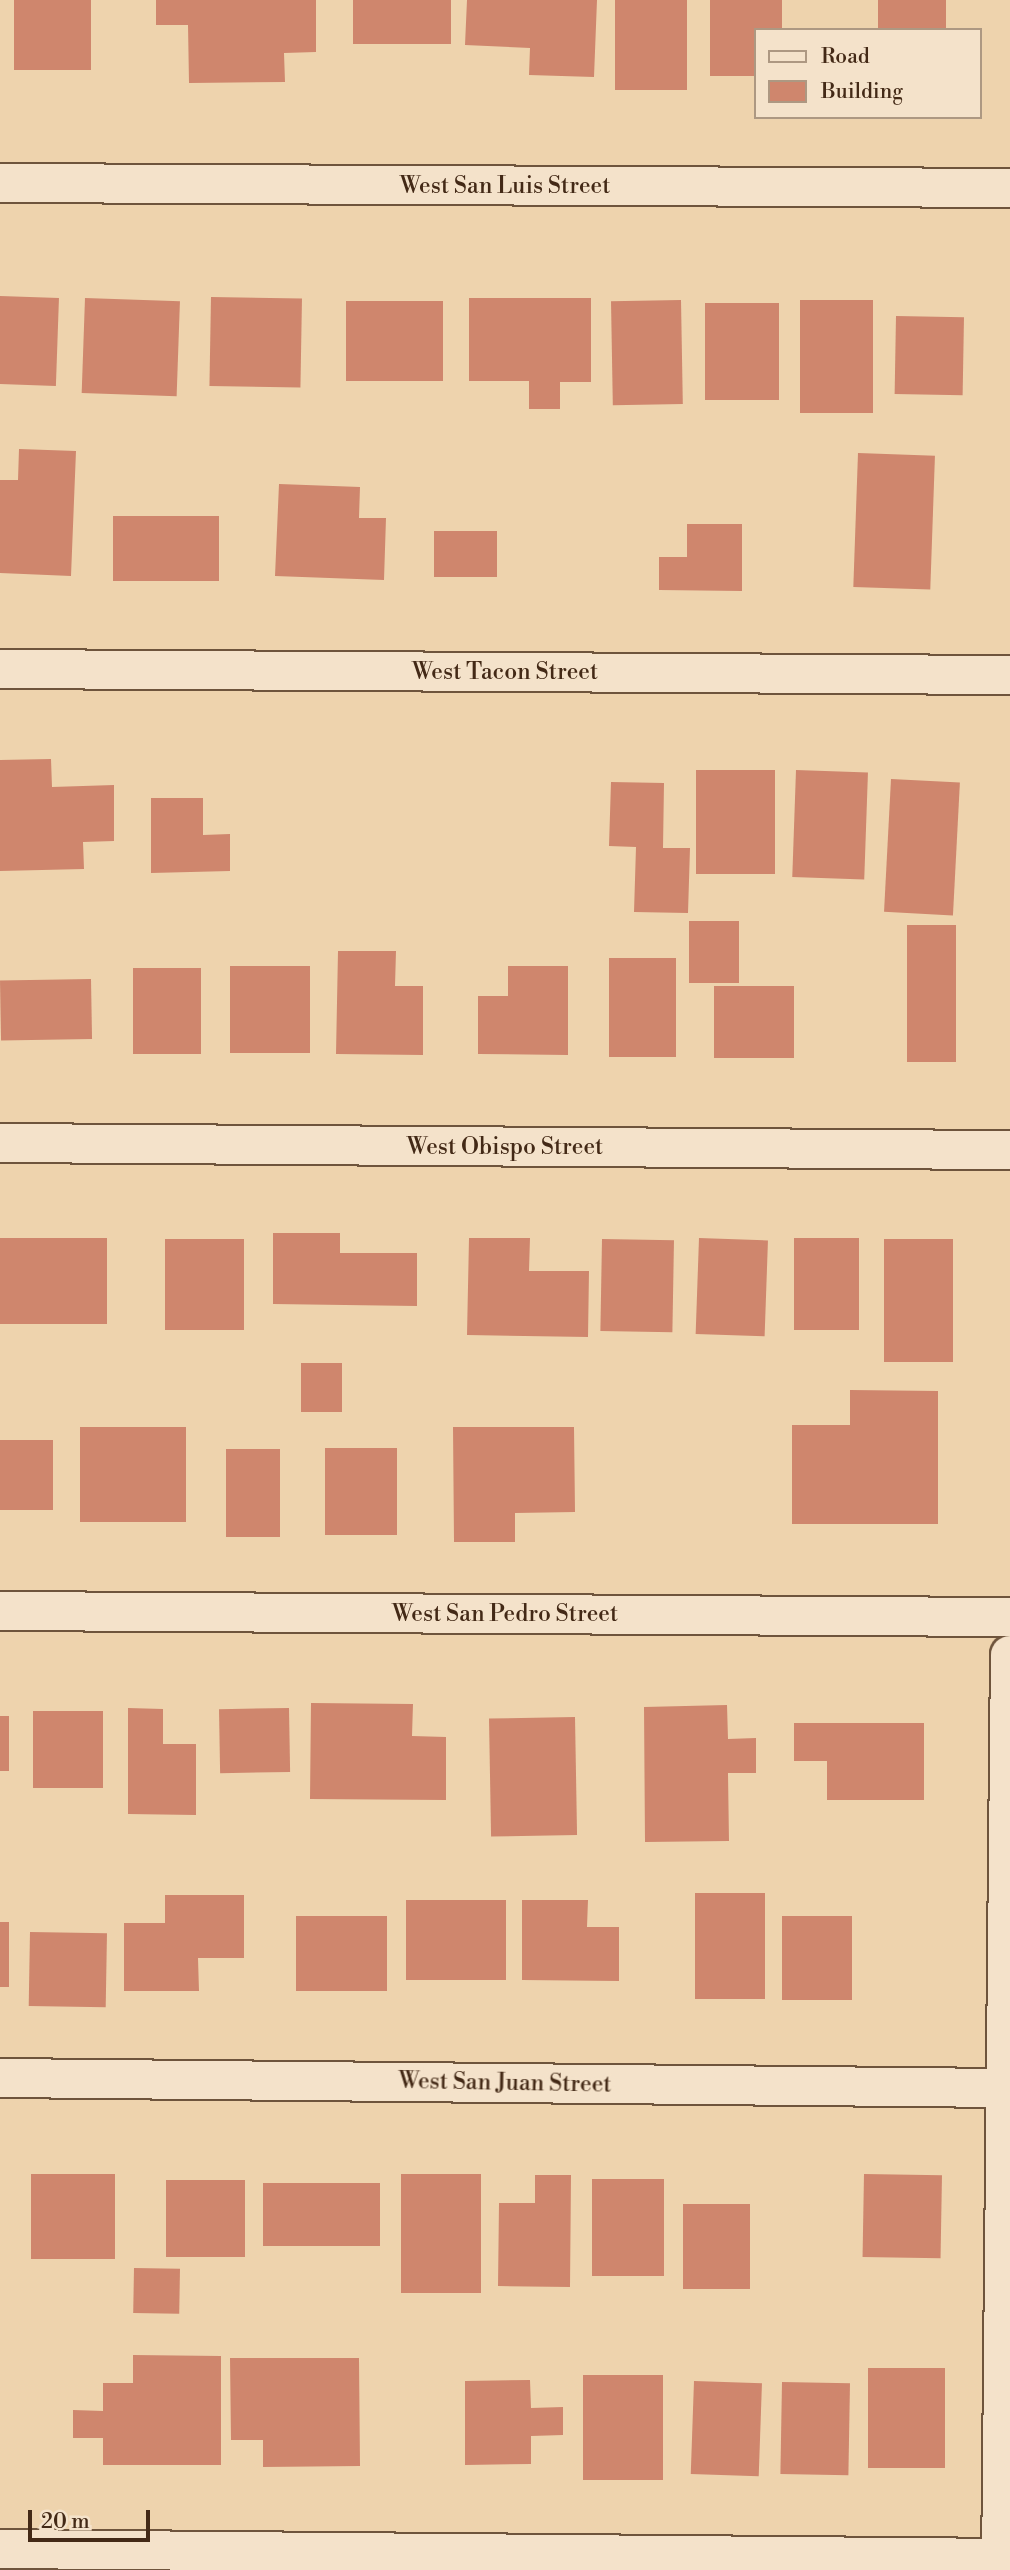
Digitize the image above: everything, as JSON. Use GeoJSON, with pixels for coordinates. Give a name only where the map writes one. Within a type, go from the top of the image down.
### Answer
{"type":"FeatureCollection","features":[{"type":"Feature","properties":{"kind":"street","name":"West San Luis Street"},"geometry":{"type":"LineString","coordinates":[[0,183],[1010,188]]}},
{"type":"Feature","properties":{"kind":"street","name":"West Tacon Street"},"geometry":{"type":"LineString","coordinates":[[0,669],[1010,675]]}},
{"type":"Feature","properties":{"kind":"street","name":"West Obispo Street"},"geometry":{"type":"LineString","coordinates":[[0,1143],[1010,1150]]}},
{"type":"Feature","properties":{"kind":"street","name":"West San Pedro Street"},"geometry":{"type":"LineString","coordinates":[[0,1611],[1010,1617]]}},
{"type":"Feature","properties":{"kind":"street"},"geometry":{"type":"LineString","coordinates":[[0,2549],[1004,2562],[1010,1655]]}},
{"type":"Feature","properties":{"kind":"street","name":"West San Juan Street"},"geometry":{"type":"LineString","coordinates":[[0,2078],[1007,2088]]}},
{"type":"Feature","properties":{"kind":"building"},"geometry":{"type":"Polygon","coordinates":[[[14,0],[91,0],[91,70],[14,70],[14,0]]]}},
{"type":"Feature","properties":{"kind":"building"},"geometry":{"type":"Polygon","coordinates":[[[156,0],[316,0],[316,52],[284,53],[285,82],[189,83],[188,25],[156,25],[156,0]]]}},
{"type":"Feature","properties":{"kind":"building"},"geometry":{"type":"Polygon","coordinates":[[[353,0],[451,0],[451,44],[353,44],[353,0]]]}},
{"type":"Feature","properties":{"kind":"building"},"geometry":{"type":"Polygon","coordinates":[[[467,0],[597,0],[594,77],[529,75],[530,48],[465,45],[467,0]]]}},
{"type":"Feature","properties":{"kind":"building"},"geometry":{"type":"Polygon","coordinates":[[[615,0],[687,0],[687,90],[615,90],[615,0]]]}},
{"type":"Feature","properties":{"kind":"building"},"geometry":{"type":"Polygon","coordinates":[[[710,0],[782,0],[782,28],[754,28],[754,76],[710,76],[710,0]]]}},
{"type":"Feature","properties":{"kind":"building"},"geometry":{"type":"Polygon","coordinates":[[[878,0],[946,0],[946,28],[878,28],[878,0]]]}},
{"type":"Feature","properties":{"kind":"building"},"geometry":{"type":"Polygon","coordinates":[[[0,296],[59,298],[56,386],[0,384],[0,296]]]}},
{"type":"Feature","properties":{"kind":"building"},"geometry":{"type":"Polygon","coordinates":[[[211,297],[302,299],[300,388],[209,386],[211,297]]]}},
{"type":"Feature","properties":{"kind":"building"},"geometry":{"type":"Polygon","coordinates":[[[85,298],[180,301],[177,396],[82,393],[85,298]]]}},
{"type":"Feature","properties":{"kind":"building"},"geometry":{"type":"Polygon","coordinates":[[[469,298],[591,298],[591,382],[560,382],[560,409],[529,409],[529,381],[469,381],[469,298]]]}},
{"type":"Feature","properties":{"kind":"building"},"geometry":{"type":"Polygon","coordinates":[[[681,300],[683,404],[613,405],[611,301],[681,300]]]}},
{"type":"Feature","properties":{"kind":"building"},"geometry":{"type":"Polygon","coordinates":[[[800,300],[873,300],[873,413],[800,413],[800,300]]]}},
{"type":"Feature","properties":{"kind":"building"},"geometry":{"type":"Polygon","coordinates":[[[346,301],[443,301],[443,381],[346,381],[346,301]]]}},
{"type":"Feature","properties":{"kind":"building"},"geometry":{"type":"Polygon","coordinates":[[[705,303],[779,303],[779,400],[705,400],[705,303]]]}},
{"type":"Feature","properties":{"kind":"building"},"geometry":{"type":"Polygon","coordinates":[[[896,316],[964,317],[963,395],[895,394],[896,316]]]}},
{"type":"Feature","properties":{"kind":"building"},"geometry":{"type":"Polygon","coordinates":[[[19,449],[76,451],[71,576],[0,573],[0,480],[18,480],[19,449]]]}},
{"type":"Feature","properties":{"kind":"building"},"geometry":{"type":"Polygon","coordinates":[[[858,453],[935,456],[930,590],[853,587],[858,453]]]}},
{"type":"Feature","properties":{"kind":"building"},"geometry":{"type":"Polygon","coordinates":[[[279,484],[360,487],[359,518],[386,518],[384,580],[275,576],[279,484]]]}},
{"type":"Feature","properties":{"kind":"building"},"geometry":{"type":"Polygon","coordinates":[[[113,516],[219,516],[219,581],[113,581],[113,516]]]}},
{"type":"Feature","properties":{"kind":"building"},"geometry":{"type":"Polygon","coordinates":[[[687,524],[742,524],[742,591],[659,590],[659,557],[687,557],[687,524]]]}},
{"type":"Feature","properties":{"kind":"building"},"geometry":{"type":"Polygon","coordinates":[[[434,531],[497,531],[497,577],[434,577],[434,531]]]}},
{"type":"Feature","properties":{"kind":"building"},"geometry":{"type":"Polygon","coordinates":[[[51,759],[52,787],[114,785],[114,841],[83,842],[84,869],[0,871],[0,760],[51,759]]]}},
{"type":"Feature","properties":{"kind":"building"},"geometry":{"type":"Polygon","coordinates":[[[696,770],[775,770],[775,874],[696,874],[696,770]]]}},
{"type":"Feature","properties":{"kind":"building"},"geometry":{"type":"Polygon","coordinates":[[[796,770],[868,773],[864,879],[792,877],[796,770]]]}},
{"type":"Feature","properties":{"kind":"building"},"geometry":{"type":"Polygon","coordinates":[[[891,779],[960,783],[953,915],[884,912],[891,779]]]}},
{"type":"Feature","properties":{"kind":"building"},"geometry":{"type":"Polygon","coordinates":[[[611,782],[664,783],[663,848],[690,848],[688,913],[634,912],[636,847],[609,846],[611,782]]]}},
{"type":"Feature","properties":{"kind":"building"},"geometry":{"type":"Polygon","coordinates":[[[151,798],[203,798],[203,835],[230,834],[230,871],[151,873],[151,798]]]}},
{"type":"Feature","properties":{"kind":"building"},"geometry":{"type":"Polygon","coordinates":[[[689,921],[739,921],[739,983],[689,983],[689,921]]]}},
{"type":"Feature","properties":{"kind":"building"},"geometry":{"type":"Polygon","coordinates":[[[907,925],[956,925],[956,1062],[907,1062],[907,925]]]}},
{"type":"Feature","properties":{"kind":"building"},"geometry":{"type":"Polygon","coordinates":[[[338,951],[396,951],[395,986],[423,986],[423,1055],[336,1054],[338,951]]]}},
{"type":"Feature","properties":{"kind":"building"},"geometry":{"type":"Polygon","coordinates":[[[609,958],[676,958],[676,1057],[609,1057],[609,958]]]}},
{"type":"Feature","properties":{"kind":"building"},"geometry":{"type":"Polygon","coordinates":[[[230,966],[310,966],[310,1053],[230,1053],[230,966]]]}},
{"type":"Feature","properties":{"kind":"building"},"geometry":{"type":"Polygon","coordinates":[[[508,966],[568,966],[568,1055],[478,1054],[478,996],[508,996],[508,966]]]}},
{"type":"Feature","properties":{"kind":"building"},"geometry":{"type":"Polygon","coordinates":[[[133,968],[201,968],[201,1054],[133,1054],[133,968]]]}},
{"type":"Feature","properties":{"kind":"building"},"geometry":{"type":"Polygon","coordinates":[[[91,979],[92,1039],[1,1041],[0,981],[91,979]]]}},
{"type":"Feature","properties":{"kind":"building"},"geometry":{"type":"Polygon","coordinates":[[[714,986],[794,986],[794,1058],[714,1058],[714,986]]]}},
{"type":"Feature","properties":{"kind":"building"},"geometry":{"type":"Polygon","coordinates":[[[273,1233],[340,1233],[340,1253],[417,1253],[417,1306],[273,1304],[273,1233]]]}},
{"type":"Feature","properties":{"kind":"building"},"geometry":{"type":"Polygon","coordinates":[[[0,1238],[107,1238],[107,1324],[0,1324],[0,1238]]]}},
{"type":"Feature","properties":{"kind":"building"},"geometry":{"type":"Polygon","coordinates":[[[469,1238],[530,1238],[529,1271],[589,1271],[588,1337],[467,1335],[469,1238]]]}},
{"type":"Feature","properties":{"kind":"building"},"geometry":{"type":"Polygon","coordinates":[[[699,1238],[768,1240],[765,1336],[696,1334],[699,1238]]]}},
{"type":"Feature","properties":{"kind":"building"},"geometry":{"type":"Polygon","coordinates":[[[794,1238],[859,1238],[859,1330],[794,1330],[794,1238]]]}},
{"type":"Feature","properties":{"kind":"building"},"geometry":{"type":"Polygon","coordinates":[[[165,1239],[244,1239],[244,1330],[165,1330],[165,1239]]]}},
{"type":"Feature","properties":{"kind":"building"},"geometry":{"type":"Polygon","coordinates":[[[602,1239],[674,1240],[672,1332],[600,1331],[602,1239]]]}},
{"type":"Feature","properties":{"kind":"building"},"geometry":{"type":"Polygon","coordinates":[[[884,1239],[953,1239],[953,1362],[884,1362],[884,1239]]]}},
{"type":"Feature","properties":{"kind":"building"},"geometry":{"type":"Polygon","coordinates":[[[301,1363],[342,1363],[342,1412],[301,1412],[301,1363]]]}},
{"type":"Feature","properties":{"kind":"building"},"geometry":{"type":"Polygon","coordinates":[[[850,1390],[938,1391],[938,1524],[792,1524],[792,1425],[850,1425],[850,1390]]]}},
{"type":"Feature","properties":{"kind":"building"},"geometry":{"type":"Polygon","coordinates":[[[80,1427],[186,1427],[186,1522],[80,1522],[80,1427]]]}},
{"type":"Feature","properties":{"kind":"building"},"geometry":{"type":"Polygon","coordinates":[[[453,1427],[574,1427],[575,1512],[515,1513],[515,1542],[454,1542],[453,1427]]]}},
{"type":"Feature","properties":{"kind":"building"},"geometry":{"type":"Polygon","coordinates":[[[0,1440],[53,1440],[53,1510],[0,1510],[0,1440]]]}},
{"type":"Feature","properties":{"kind":"building"},"geometry":{"type":"Polygon","coordinates":[[[325,1448],[397,1448],[397,1535],[325,1535],[325,1448]]]}},
{"type":"Feature","properties":{"kind":"building"},"geometry":{"type":"Polygon","coordinates":[[[226,1449],[280,1449],[280,1537],[226,1537],[226,1449]]]}},
{"type":"Feature","properties":{"kind":"building"},"geometry":{"type":"Polygon","coordinates":[[[311,1703],[413,1704],[412,1736],[446,1737],[446,1800],[310,1799],[311,1703]]]}},
{"type":"Feature","properties":{"kind":"building"},"geometry":{"type":"Polygon","coordinates":[[[727,1705],[728,1739],[756,1738],[756,1773],[728,1773],[729,1841],[645,1842],[644,1707],[727,1705]]]}},
{"type":"Feature","properties":{"kind":"building"},"geometry":{"type":"Polygon","coordinates":[[[128,1708],[163,1709],[163,1744],[196,1744],[196,1815],[128,1814],[128,1708]]]}},
{"type":"Feature","properties":{"kind":"building"},"geometry":{"type":"Polygon","coordinates":[[[289,1708],[290,1772],[220,1773],[219,1709],[289,1708]]]}},
{"type":"Feature","properties":{"kind":"building"},"geometry":{"type":"Polygon","coordinates":[[[33,1711],[103,1711],[103,1788],[33,1788],[33,1711]]]}},
{"type":"Feature","properties":{"kind":"building"},"geometry":{"type":"Polygon","coordinates":[[[0,1716],[9,1716],[9,1771],[0,1771],[0,1716]]]}},
{"type":"Feature","properties":{"kind":"building"},"geometry":{"type":"Polygon","coordinates":[[[575,1717],[577,1835],[491,1836],[489,1719],[575,1717]]]}},
{"type":"Feature","properties":{"kind":"building"},"geometry":{"type":"Polygon","coordinates":[[[794,1723],[924,1723],[924,1800],[827,1800],[827,1761],[794,1761],[794,1723]]]}},
{"type":"Feature","properties":{"kind":"building"},"geometry":{"type":"Polygon","coordinates":[[[695,1893],[765,1893],[765,1999],[695,1999],[695,1893]]]}},
{"type":"Feature","properties":{"kind":"building"},"geometry":{"type":"Polygon","coordinates":[[[165,1895],[244,1895],[244,1958],[198,1958],[199,1991],[124,1991],[124,1923],[165,1923],[165,1895]]]}},
{"type":"Feature","properties":{"kind":"building"},"geometry":{"type":"Polygon","coordinates":[[[406,1900],[506,1900],[506,1980],[406,1980],[406,1900]]]}},
{"type":"Feature","properties":{"kind":"building"},"geometry":{"type":"Polygon","coordinates":[[[522,1900],[588,1900],[587,1927],[619,1927],[619,1981],[522,1980],[522,1900]]]}},
{"type":"Feature","properties":{"kind":"building"},"geometry":{"type":"Polygon","coordinates":[[[296,1916],[387,1916],[387,1991],[296,1991],[296,1916]]]}},
{"type":"Feature","properties":{"kind":"building"},"geometry":{"type":"Polygon","coordinates":[[[782,1916],[852,1916],[852,2000],[782,2000],[782,1916]]]}},
{"type":"Feature","properties":{"kind":"building"},"geometry":{"type":"Polygon","coordinates":[[[0,1922],[9,1922],[9,1987],[0,1987],[0,1922]]]}},
{"type":"Feature","properties":{"kind":"building"},"geometry":{"type":"Polygon","coordinates":[[[30,1932],[107,1933],[106,2007],[29,2006],[30,1932]]]}},
{"type":"Feature","properties":{"kind":"building"},"geometry":{"type":"Polygon","coordinates":[[[31,2174],[115,2174],[115,2259],[31,2259],[31,2174]]]}},
{"type":"Feature","properties":{"kind":"building"},"geometry":{"type":"Polygon","coordinates":[[[401,2174],[481,2174],[481,2293],[401,2293],[401,2174]]]}},
{"type":"Feature","properties":{"kind":"building"},"geometry":{"type":"Polygon","coordinates":[[[864,2174],[942,2175],[941,2258],[863,2257],[864,2174]]]}},
{"type":"Feature","properties":{"kind":"building"},"geometry":{"type":"Polygon","coordinates":[[[535,2175],[571,2175],[570,2287],[498,2286],[499,2203],[535,2203],[535,2175]]]}},
{"type":"Feature","properties":{"kind":"building"},"geometry":{"type":"Polygon","coordinates":[[[592,2179],[664,2179],[664,2276],[592,2276],[592,2179]]]}},
{"type":"Feature","properties":{"kind":"building"},"geometry":{"type":"Polygon","coordinates":[[[166,2180],[245,2180],[245,2257],[166,2257],[166,2180]]]}},
{"type":"Feature","properties":{"kind":"building"},"geometry":{"type":"Polygon","coordinates":[[[263,2183],[380,2183],[380,2246],[263,2246],[263,2183]]]}},
{"type":"Feature","properties":{"kind":"building"},"geometry":{"type":"Polygon","coordinates":[[[683,2204],[750,2204],[750,2289],[683,2289],[683,2204]]]}},
{"type":"Feature","properties":{"kind":"building"},"geometry":{"type":"Polygon","coordinates":[[[134,2268],[180,2269],[179,2314],[133,2313],[134,2268]]]}},
{"type":"Feature","properties":{"kind":"building"},"geometry":{"type":"Polygon","coordinates":[[[133,2355],[221,2356],[221,2465],[103,2465],[103,2438],[73,2438],[73,2410],[103,2411],[103,2383],[133,2383],[133,2355]]]}},
{"type":"Feature","properties":{"kind":"building"},"geometry":{"type":"Polygon","coordinates":[[[230,2358],[359,2358],[360,2466],[263,2467],[263,2440],[231,2440],[230,2358]]]}},
{"type":"Feature","properties":{"kind":"building"},"geometry":{"type":"Polygon","coordinates":[[[868,2368],[945,2368],[945,2468],[868,2468],[868,2368]]]}},
{"type":"Feature","properties":{"kind":"building"},"geometry":{"type":"Polygon","coordinates":[[[583,2375],[663,2375],[663,2480],[583,2480],[583,2375]]]}},
{"type":"Feature","properties":{"kind":"building"},"geometry":{"type":"Polygon","coordinates":[[[530,2380],[531,2408],[563,2407],[563,2435],[531,2436],[531,2464],[465,2465],[465,2381],[530,2380]]]}},
{"type":"Feature","properties":{"kind":"building"},"geometry":{"type":"Polygon","coordinates":[[[694,2381],[762,2383],[759,2476],[691,2474],[694,2381]]]}},
{"type":"Feature","properties":{"kind":"building"},"geometry":{"type":"Polygon","coordinates":[[[782,2382],[850,2383],[848,2475],[780,2474],[782,2382]]]}}]}
